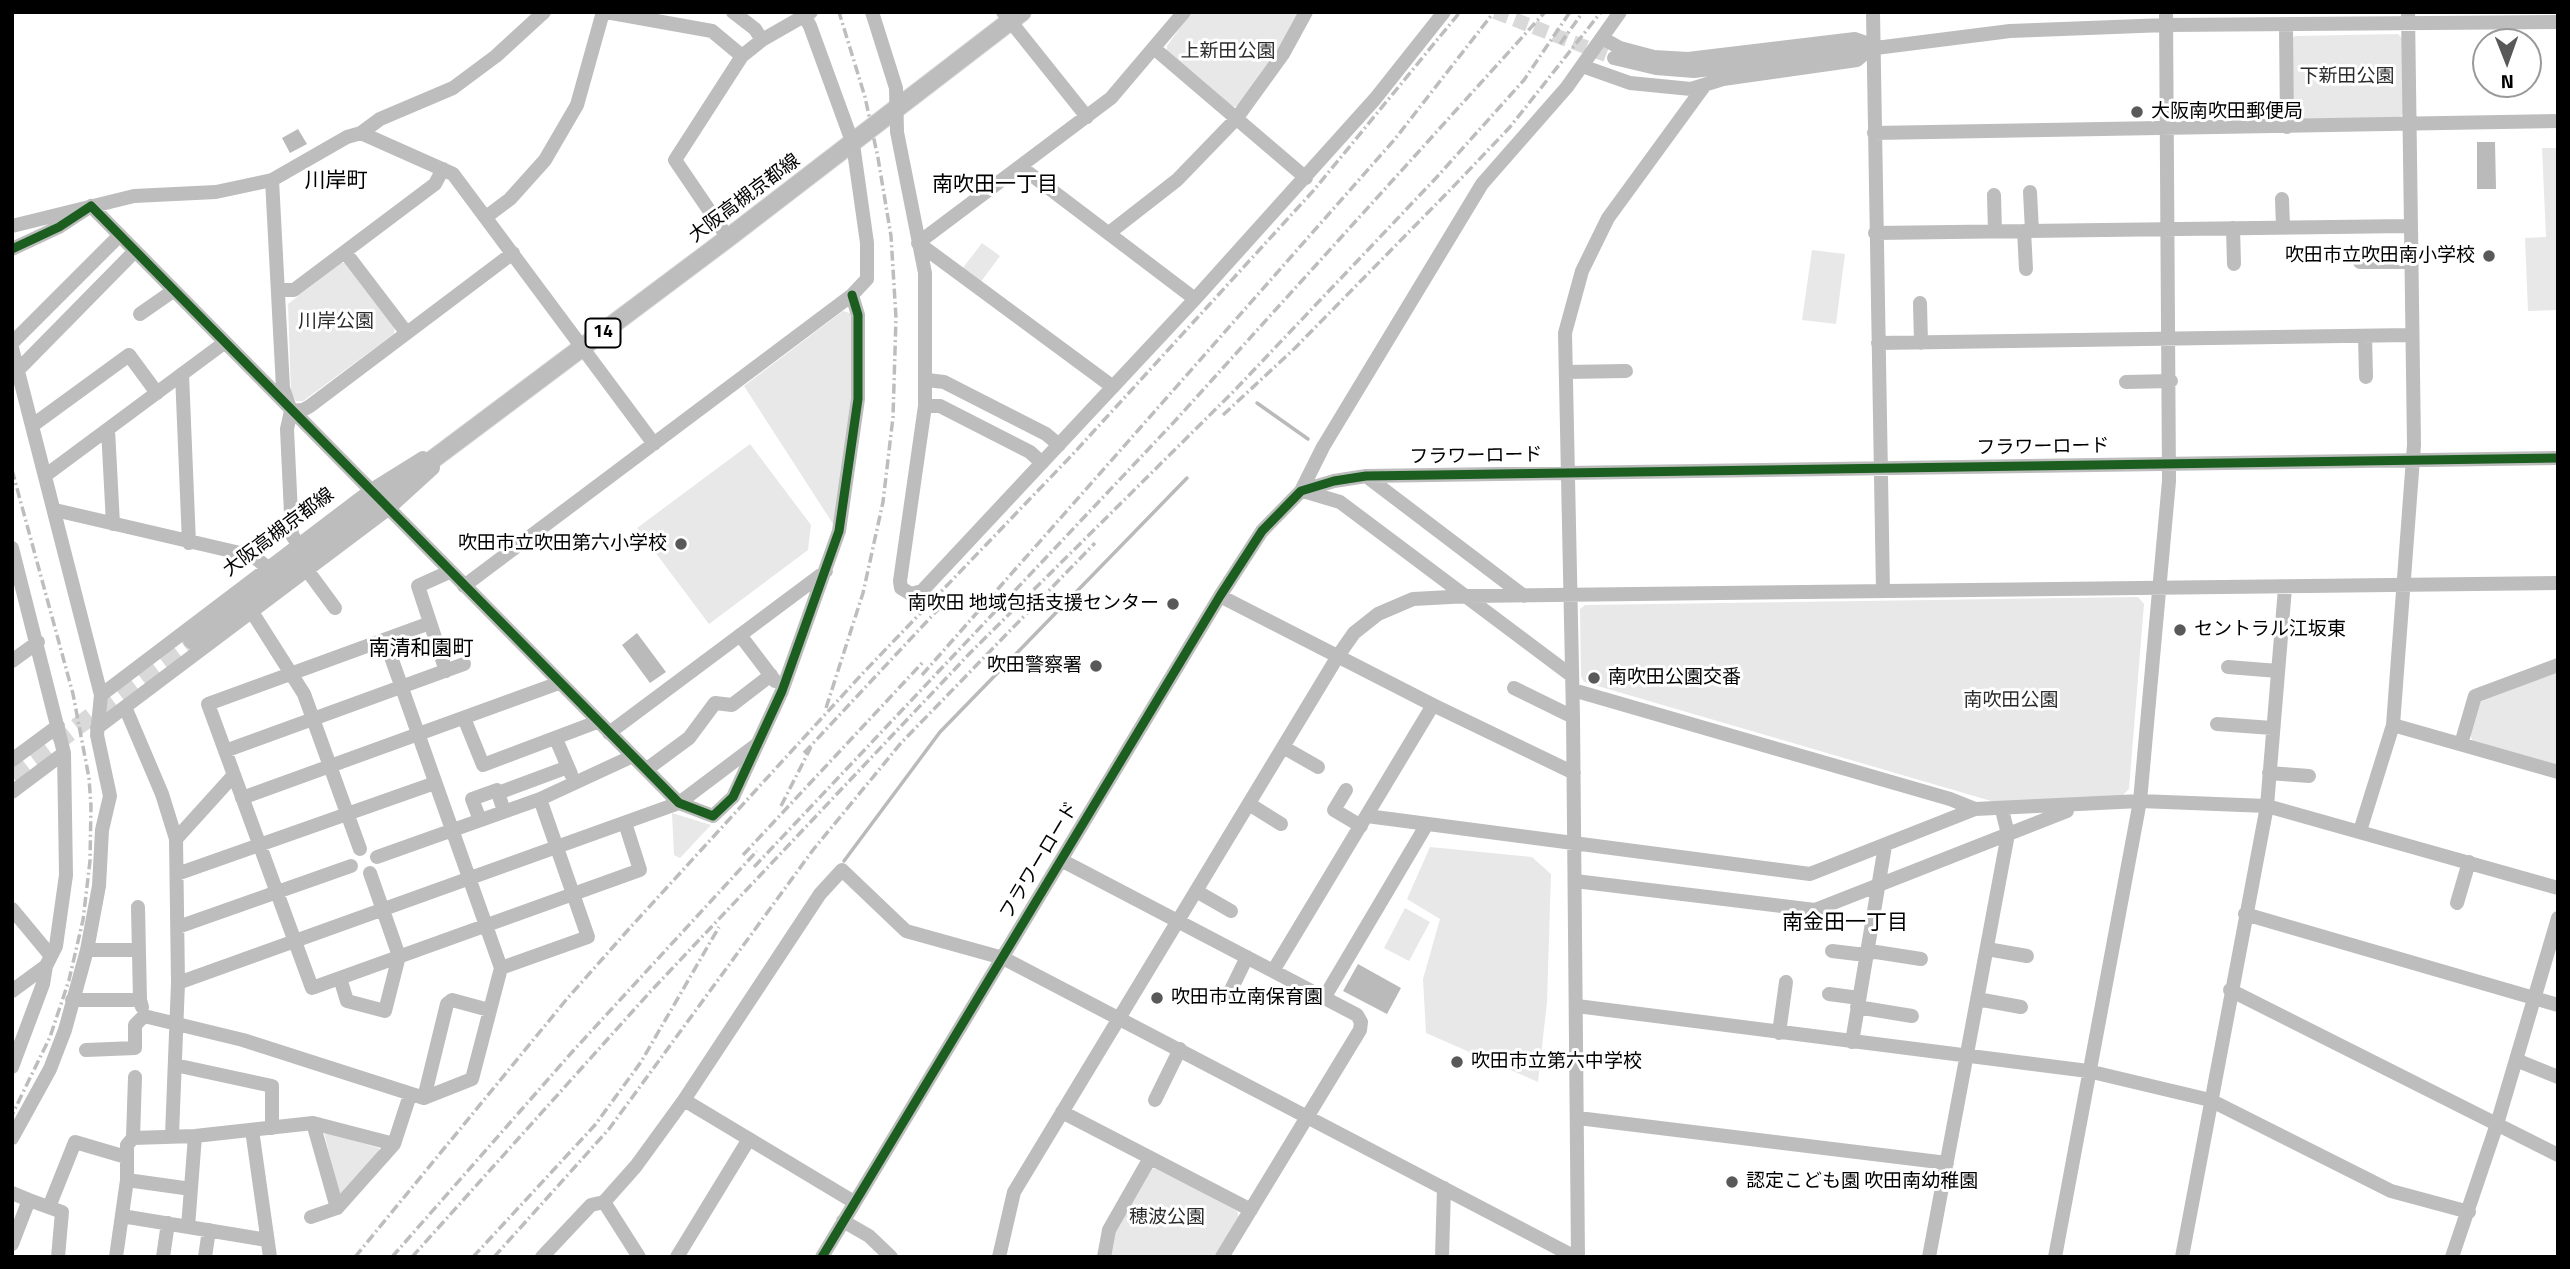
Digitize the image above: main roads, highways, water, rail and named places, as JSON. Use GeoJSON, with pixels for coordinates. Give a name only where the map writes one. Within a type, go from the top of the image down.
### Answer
{"type":"FeatureCollection","features":[{"type":"Feature","properties":{"kind":"main road","name":"大阪高槻京都線"},"geometry":{"type":"LineString","coordinates":[[192,640],[853,144],[1012,16]]}},
{"type":"Feature","properties":{"kind":"waterway"},"geometry":{"type":"LineString","coordinates":[[1257,403],[1308,439]]}},
{"type":"Feature","properties":{"kind":"waterway"},"geometry":{"type":"LineString","coordinates":[[844,861],[940,732],[1187,478]]}},
{"type":"Feature","properties":{"kind":"tunnel"},"geometry":{"type":"LineString","coordinates":[[1495,12],[1614,58]]}},
{"type":"Feature","properties":{"kind":"tunnel"},"geometry":{"type":"LineString","coordinates":[[12,776],[192,640]]}},
{"type":"Feature","properties":{"kind":"railway"},"geometry":{"type":"LineString","coordinates":[[826,708],[863,593],[883,502],[893,417],[896,318],[891,236],[878,158],[865,97],[839,12]]}},
{"type":"Feature","properties":{"kind":"railway"},"geometry":{"type":"LineString","coordinates":[[355,1257],[566,1000],[628,930],[863,673],[1073,454],[1314,190],[1460,12]]}},
{"type":"Feature","properties":{"kind":"railway"},"geometry":{"type":"LineString","coordinates":[[922,675],[1395,139],[1494,12]]}},
{"type":"Feature","properties":{"kind":"railway"},"geometry":{"type":"LineString","coordinates":[[754,867],[1174,422],[1545,12]]}},
{"type":"Feature","properties":{"kind":"railway"},"geometry":{"type":"LineString","coordinates":[[412,1257],[650,992],[970,653],[1233,392],[1436,178],[1524,80],[1570,12]]}},
{"type":"Feature","properties":{"kind":"railway"},"geometry":{"type":"LineString","coordinates":[[1560,44],[1583,12]]}},
{"type":"Feature","properties":{"kind":"railway"},"geometry":{"type":"LineString","coordinates":[[1223,415],[1295,348],[1510,127],[1601,12]]}},
{"type":"Feature","properties":{"kind":"railway"},"geometry":{"type":"LineString","coordinates":[[12,470],[73,694],[89,778],[91,806],[90,861],[83,920],[69,980],[50,1037],[12,1115]]}},
{"type":"Feature","properties":{"kind":"railway"},"geometry":{"type":"LineString","coordinates":[[494,1257],[609,1129],[813,850],[901,743],[1095,543]]}},
{"type":"Feature","properties":{"kind":"railway"},"geometry":{"type":"LineString","coordinates":[[804,753],[945,602]]}},
{"type":"Feature","properties":{"kind":"railway"},"geometry":{"type":"LineString","coordinates":[[743,855],[924,661]]}},
{"type":"Feature","properties":{"kind":"railway"},"geometry":{"type":"LineString","coordinates":[[781,806],[811,747]]}},
{"type":"Feature","properties":{"kind":"railway"},"geometry":{"type":"LineString","coordinates":[[392,1257],[573,1051],[757,851]]}},
{"type":"Feature","properties":{"kind":"railway"},"geometry":{"type":"LineString","coordinates":[[473,1257],[595,1125],[641,1062],[719,927]]}},
{"type":"Feature","properties":{"kind":"place","name":"大阪南吹田郵便局"},"geometry":{"type":"Point","coordinates":[2137,112]}},
{"type":"Feature","properties":{"kind":"place","name":"吹田市立吹田南小学校"},"geometry":{"type":"Point","coordinates":[2489,256]}},
{"type":"Feature","properties":{"kind":"place","name":"吹田市立吹田第六小学校"},"geometry":{"type":"Point","coordinates":[681,544]}},
{"type":"Feature","properties":{"kind":"place","name":"南吹田 地域包括支援センター"},"geometry":{"type":"Point","coordinates":[1173,604]}},
{"type":"Feature","properties":{"kind":"place","name":"セントラル江坂東"},"geometry":{"type":"Point","coordinates":[2180,630]}},
{"type":"Feature","properties":{"kind":"place","name":"吹田警察署"},"geometry":{"type":"Point","coordinates":[1096,666]}},
{"type":"Feature","properties":{"kind":"place","name":"南吹田公園交番"},"geometry":{"type":"Point","coordinates":[1594,678]}},
{"type":"Feature","properties":{"kind":"place","name":"吹田市立南保育園"},"geometry":{"type":"Point","coordinates":[1157,998]}},
{"type":"Feature","properties":{"kind":"place","name":"吹田市立第六中学校"},"geometry":{"type":"Point","coordinates":[1457,1062]}},
{"type":"Feature","properties":{"kind":"place","name":"認定こども園 吹田南幼稚園"},"geometry":{"type":"Point","coordinates":[1732,1182]}},
{"type":"Feature","properties":{"kind":"district","name":"川岸町"},"geometry":{"type":"Point","coordinates":[336,182]}},
{"type":"Feature","properties":{"kind":"district","name":"南吹田一丁目"},"geometry":{"type":"Point","coordinates":[995,186]}},
{"type":"Feature","properties":{"kind":"district","name":"南清和園町"},"geometry":{"type":"Point","coordinates":[421,650]}},
{"type":"Feature","properties":{"kind":"district","name":"南金田一丁目"},"geometry":{"type":"Point","coordinates":[1845,924]}},
{"type":"Feature","properties":{"kind":"park label","name":"上新田公園"},"geometry":{"type":"Point","coordinates":[1228,52]}},
{"type":"Feature","properties":{"kind":"park label","name":"下新田公園"},"geometry":{"type":"Point","coordinates":[2347,77]}},
{"type":"Feature","properties":{"kind":"park label","name":"川岸公園"},"geometry":{"type":"Point","coordinates":[336,322]}},
{"type":"Feature","properties":{"kind":"park label","name":"南吹田公園"},"geometry":{"type":"Point","coordinates":[2011,701]}},
{"type":"Feature","properties":{"kind":"park label","name":"穂波公園"},"geometry":{"type":"Point","coordinates":[1167,1218]}}]}
